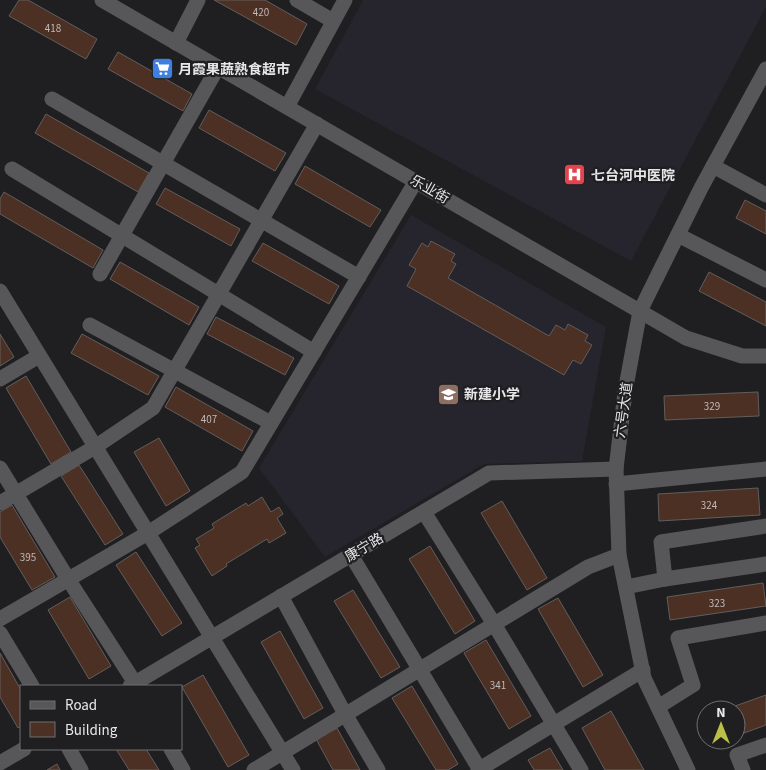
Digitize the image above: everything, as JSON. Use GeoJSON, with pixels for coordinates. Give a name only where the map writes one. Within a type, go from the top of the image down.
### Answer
{"type":"FeatureCollection","features":[{"type":"Feature","properties":{"kind":"street","name":"乐业街"},"geometry":{"type":"LineString","coordinates":[[102,0],[686,338],[742,356],[766,356]]}},
{"type":"Feature","properties":{"kind":"street"},"geometry":{"type":"LineString","coordinates":[[176,43],[198,0]]}},
{"type":"Feature","properties":{"kind":"street"},"geometry":{"type":"LineString","coordinates":[[297,0],[334,21]]}},
{"type":"Feature","properties":{"kind":"street"},"geometry":{"type":"LineString","coordinates":[[288,107],[344,0]]}},
{"type":"Feature","properties":{"kind":"street"},"geometry":{"type":"LineString","coordinates":[[100,274],[218,67]]}},
{"type":"Feature","properties":{"kind":"street","name":"六号大道"},"geometry":{"type":"LineString","coordinates":[[688,770],[644,678],[619,555],[616,477],[625,392],[640,311],[713,166],[760,92],[766,69]]}},
{"type":"Feature","properties":{"kind":"street"},"geometry":{"type":"LineString","coordinates":[[52,99],[359,277]]}},
{"type":"Feature","properties":{"kind":"street"},"geometry":{"type":"LineString","coordinates":[[0,503],[95,447],[153,408],[317,124]]}},
{"type":"Feature","properties":{"kind":"street"},"geometry":{"type":"LineString","coordinates":[[713,166],[766,195]]}},
{"type":"Feature","properties":{"kind":"street"},"geometry":{"type":"LineString","coordinates":[[12,170],[123,235],[314,352]]}},
{"type":"Feature","properties":{"kind":"street"},"geometry":{"type":"LineString","coordinates":[[0,619],[148,533],[242,472],[416,181]]}},
{"type":"Feature","properties":{"kind":"street"},"geometry":{"type":"LineString","coordinates":[[678,235],[766,280]]}},
{"type":"Feature","properties":{"kind":"street"},"geometry":{"type":"LineString","coordinates":[[0,292],[293,770]]}},
{"type":"Feature","properties":{"kind":"street"},"geometry":{"type":"LineString","coordinates":[[90,325],[272,423]]}},
{"type":"Feature","properties":{"kind":"street"},"geometry":{"type":"LineString","coordinates":[[0,379],[39,356]]}},
{"type":"Feature","properties":{"kind":"street"},"geometry":{"type":"LineString","coordinates":[[0,468],[134,685]]}},
{"type":"Feature","properties":{"kind":"street","name":"康宁路"},"geometry":{"type":"LineString","coordinates":[[134,685],[489,473],[616,477],[766,469]]}},
{"type":"Feature","properties":{"kind":"street"},"geometry":{"type":"LineString","coordinates":[[424,512],[494,624],[581,770]]}},
{"type":"Feature","properties":{"kind":"street"},"geometry":{"type":"LineString","coordinates":[[665,579],[661,542],[766,526]]}},
{"type":"Feature","properties":{"kind":"street"},"geometry":{"type":"LineString","coordinates":[[351,555],[479,770],[643,670]]}},
{"type":"Feature","properties":{"kind":"street"},"geometry":{"type":"LineString","coordinates":[[254,770],[588,567],[619,555]]}},
{"type":"Feature","properties":{"kind":"street"},"geometry":{"type":"LineString","coordinates":[[626,587],[665,579],[766,564]]}},
{"type":"Feature","properties":{"kind":"street"},"geometry":{"type":"LineString","coordinates":[[281,596],[345,714],[378,770]]}},
{"type":"Feature","properties":{"kind":"street"},"geometry":{"type":"LineString","coordinates":[[658,707],[693,685],[678,638],[766,623]]}},
{"type":"Feature","properties":{"kind":"street"},"geometry":{"type":"LineString","coordinates":[[0,633],[31,685]]}},
{"type":"Feature","properties":{"kind":"street"},"geometry":{"type":"LineString","coordinates":[[743,770],[737,755],[766,745]]}},
{"type":"Feature","properties":{"kind":"street"},"geometry":{"type":"LineString","coordinates":[[0,763],[22,750]]}},
{"type":"Feature","properties":{"kind":"street"},"geometry":{"type":"LineString","coordinates":[[70,750],[81,770]]}},
{"type":"Feature","properties":{"kind":"street"},"geometry":{"type":"LineString","coordinates":[[172,750],[183,770]]}},
{"type":"Feature","properties":{"kind":"shaded area","name":"七台河中医院"},"geometry":{"type":"Polygon","coordinates":[[[363,0],[766,0],[766,7],[631,261],[315,89],[363,0]]]}},
{"type":"Feature","properties":{"kind":"shaded area","name":"新建小学"},"geometry":{"type":"Polygon","coordinates":[[[411,215],[606,327],[582,461],[484,464],[325,557],[259,468],[411,215]]]}},
{"type":"Feature","properties":{"kind":"building"},"geometry":{"type":"Polygon","coordinates":[[[19,0],[28,0],[97,39],[86,59],[9,16],[19,0]]]}},
{"type":"Feature","properties":{"kind":"building"},"geometry":{"type":"Polygon","coordinates":[[[214,0],[265,0],[307,24],[296,45],[214,0]]]}},
{"type":"Feature","properties":{"kind":"building"},"geometry":{"type":"Polygon","coordinates":[[[118,52],[192,94],[183,111],[108,69],[118,52]]]}},
{"type":"Feature","properties":{"kind":"building"},"geometry":{"type":"Polygon","coordinates":[[[209,110],[286,153],[275,171],[199,128],[209,110]]]}},
{"type":"Feature","properties":{"kind":"building"},"geometry":{"type":"Polygon","coordinates":[[[46,114],[149,173],[138,192],[35,133],[46,114]]]}},
{"type":"Feature","properties":{"kind":"building"},"geometry":{"type":"Polygon","coordinates":[[[305,166],[381,210],[370,227],[295,184],[305,166]]]}},
{"type":"Feature","properties":{"kind":"building"},"geometry":{"type":"Polygon","coordinates":[[[165,188],[240,229],[231,246],[156,204],[165,188]]]}},
{"type":"Feature","properties":{"kind":"building"},"geometry":{"type":"Polygon","coordinates":[[[4,192],[103,250],[93,268],[0,214],[0,199],[4,192]]]}},
{"type":"Feature","properties":{"kind":"building"},"geometry":{"type":"Polygon","coordinates":[[[745,200],[766,211],[766,234],[736,218],[745,200]]]}},
{"type":"Feature","properties":{"kind":"building"},"geometry":{"type":"Polygon","coordinates":[[[431,241],[455,254],[451,261],[456,264],[448,278],[549,336],[556,325],[565,330],[568,324],[588,335],[585,341],[592,345],[581,364],[573,360],[564,375],[407,286],[416,269],[409,265],[422,243],[428,247],[431,241]]]}},
{"type":"Feature","properties":{"kind":"building"},"geometry":{"type":"Polygon","coordinates":[[[263,243],[339,286],[329,304],[252,261],[263,243]]]}},
{"type":"Feature","properties":{"kind":"building"},"geometry":{"type":"Polygon","coordinates":[[[120,262],[199,307],[189,325],[110,279],[120,262]]]}},
{"type":"Feature","properties":{"kind":"building"},"geometry":{"type":"Polygon","coordinates":[[[709,272],[766,302],[766,326],[699,291],[709,272]]]}},
{"type":"Feature","properties":{"kind":"building"},"geometry":{"type":"Polygon","coordinates":[[[216,317],[294,358],[285,375],[207,334],[216,317]]]}},
{"type":"Feature","properties":{"kind":"building"},"geometry":{"type":"Polygon","coordinates":[[[0,334],[14,357],[0,366],[0,334]]]}},
{"type":"Feature","properties":{"kind":"building"},"geometry":{"type":"Polygon","coordinates":[[[82,334],[159,376],[148,395],[71,353],[82,334]]]}},
{"type":"Feature","properties":{"kind":"building"},"geometry":{"type":"Polygon","coordinates":[[[26,376],[71,452],[51,464],[6,388],[26,376]]]}},
{"type":"Feature","properties":{"kind":"building"},"geometry":{"type":"Polygon","coordinates":[[[176,387],[253,431],[242,451],[165,407],[176,387]]]}},
{"type":"Feature","properties":{"kind":"building"},"geometry":{"type":"Polygon","coordinates":[[[758,392],[759,416],[665,420],[664,396],[758,392]]]}},
{"type":"Feature","properties":{"kind":"building"},"geometry":{"type":"Polygon","coordinates":[[[159,438],[190,491],[166,506],[134,452],[159,438]]]}},
{"type":"Feature","properties":{"kind":"building"},"geometry":{"type":"Polygon","coordinates":[[[79,465],[123,534],[105,545],[61,476],[79,465]]]}},
{"type":"Feature","properties":{"kind":"building"},"geometry":{"type":"Polygon","coordinates":[[[758,488],[760,515],[659,521],[658,494],[758,488]]]}},
{"type":"Feature","properties":{"kind":"building"},"geometry":{"type":"Polygon","coordinates":[[[262,497],[271,512],[279,507],[283,514],[277,518],[286,533],[269,543],[267,539],[226,564],[227,566],[212,576],[195,548],[200,545],[196,539],[214,528],[212,524],[246,503],[248,506],[262,497]]]}},
{"type":"Feature","properties":{"kind":"building"},"geometry":{"type":"Polygon","coordinates":[[[502,501],[547,578],[527,590],[481,513],[502,501]]]}},
{"type":"Feature","properties":{"kind":"building"},"geometry":{"type":"Polygon","coordinates":[[[12,505],[55,577],[32,590],[0,537],[0,512],[12,505]]]}},
{"type":"Feature","properties":{"kind":"building"},"geometry":{"type":"Polygon","coordinates":[[[430,546],[475,621],[455,634],[409,559],[430,546]]]}},
{"type":"Feature","properties":{"kind":"building"},"geometry":{"type":"Polygon","coordinates":[[[136,552],[182,623],[162,636],[116,565],[136,552]]]}},
{"type":"Feature","properties":{"kind":"building"},"geometry":{"type":"Polygon","coordinates":[[[763,583],[766,606],[670,620],[667,597],[763,583]]]}},
{"type":"Feature","properties":{"kind":"building"},"geometry":{"type":"Polygon","coordinates":[[[353,590],[400,667],[381,678],[334,601],[353,590]]]}},
{"type":"Feature","properties":{"kind":"building"},"geometry":{"type":"Polygon","coordinates":[[[70,597],[111,666],[89,679],[48,610],[70,597]]]}},
{"type":"Feature","properties":{"kind":"building"},"geometry":{"type":"Polygon","coordinates":[[[558,598],[603,675],[583,687],[538,609],[558,598]]]}},
{"type":"Feature","properties":{"kind":"building"},"geometry":{"type":"Polygon","coordinates":[[[280,631],[323,708],[304,719],[261,642],[280,631]]]}},
{"type":"Feature","properties":{"kind":"building"},"geometry":{"type":"Polygon","coordinates":[[[486,640],[531,716],[509,729],[464,653],[486,640]]]}},
{"type":"Feature","properties":{"kind":"building"},"geometry":{"type":"Polygon","coordinates":[[[0,653],[20,688],[20,727],[18,728],[0,697],[0,653]]]}},
{"type":"Feature","properties":{"kind":"building"},"geometry":{"type":"Polygon","coordinates":[[[203,675],[249,755],[228,767],[182,687],[203,675]]]}},
{"type":"Feature","properties":{"kind":"building"},"geometry":{"type":"Polygon","coordinates":[[[412,686],[458,764],[448,770],[436,770],[392,698],[412,686]]]}},
{"type":"Feature","properties":{"kind":"building"},"geometry":{"type":"Polygon","coordinates":[[[766,695],[766,725],[746,732],[746,702],[766,695]]]}},
{"type":"Feature","properties":{"kind":"building"},"geometry":{"type":"Polygon","coordinates":[[[611,711],[644,770],[605,770],[582,728],[611,711]]]}},
{"type":"Feature","properties":{"kind":"building"},"geometry":{"type":"Polygon","coordinates":[[[337,728],[360,770],[333,770],[316,739],[337,728]]]}},
{"type":"Feature","properties":{"kind":"building"},"geometry":{"type":"Polygon","coordinates":[[[550,748],[563,770],[534,770],[528,760],[550,748]]]}},
{"type":"Feature","properties":{"kind":"building"},"geometry":{"type":"Polygon","coordinates":[[[117,750],[147,750],[159,770],[129,770],[117,750]]]}},
{"type":"Feature","properties":{"kind":"building"},"geometry":{"type":"Polygon","coordinates":[[[57,764],[60,770],[47,770],[57,764]]]}},
{"type":"Feature","properties":{"kind":"place","name":"月霞果蔬熟食超市"},"geometry":{"type":"Point","coordinates":[162,69]}},
{"type":"Feature","properties":{"kind":"place","name":"七台河中医院"},"geometry":{"type":"Point","coordinates":[575,175]}},
{"type":"Feature","properties":{"kind":"place","name":"新建小学"},"geometry":{"type":"Point","coordinates":[448,394]}}]}
